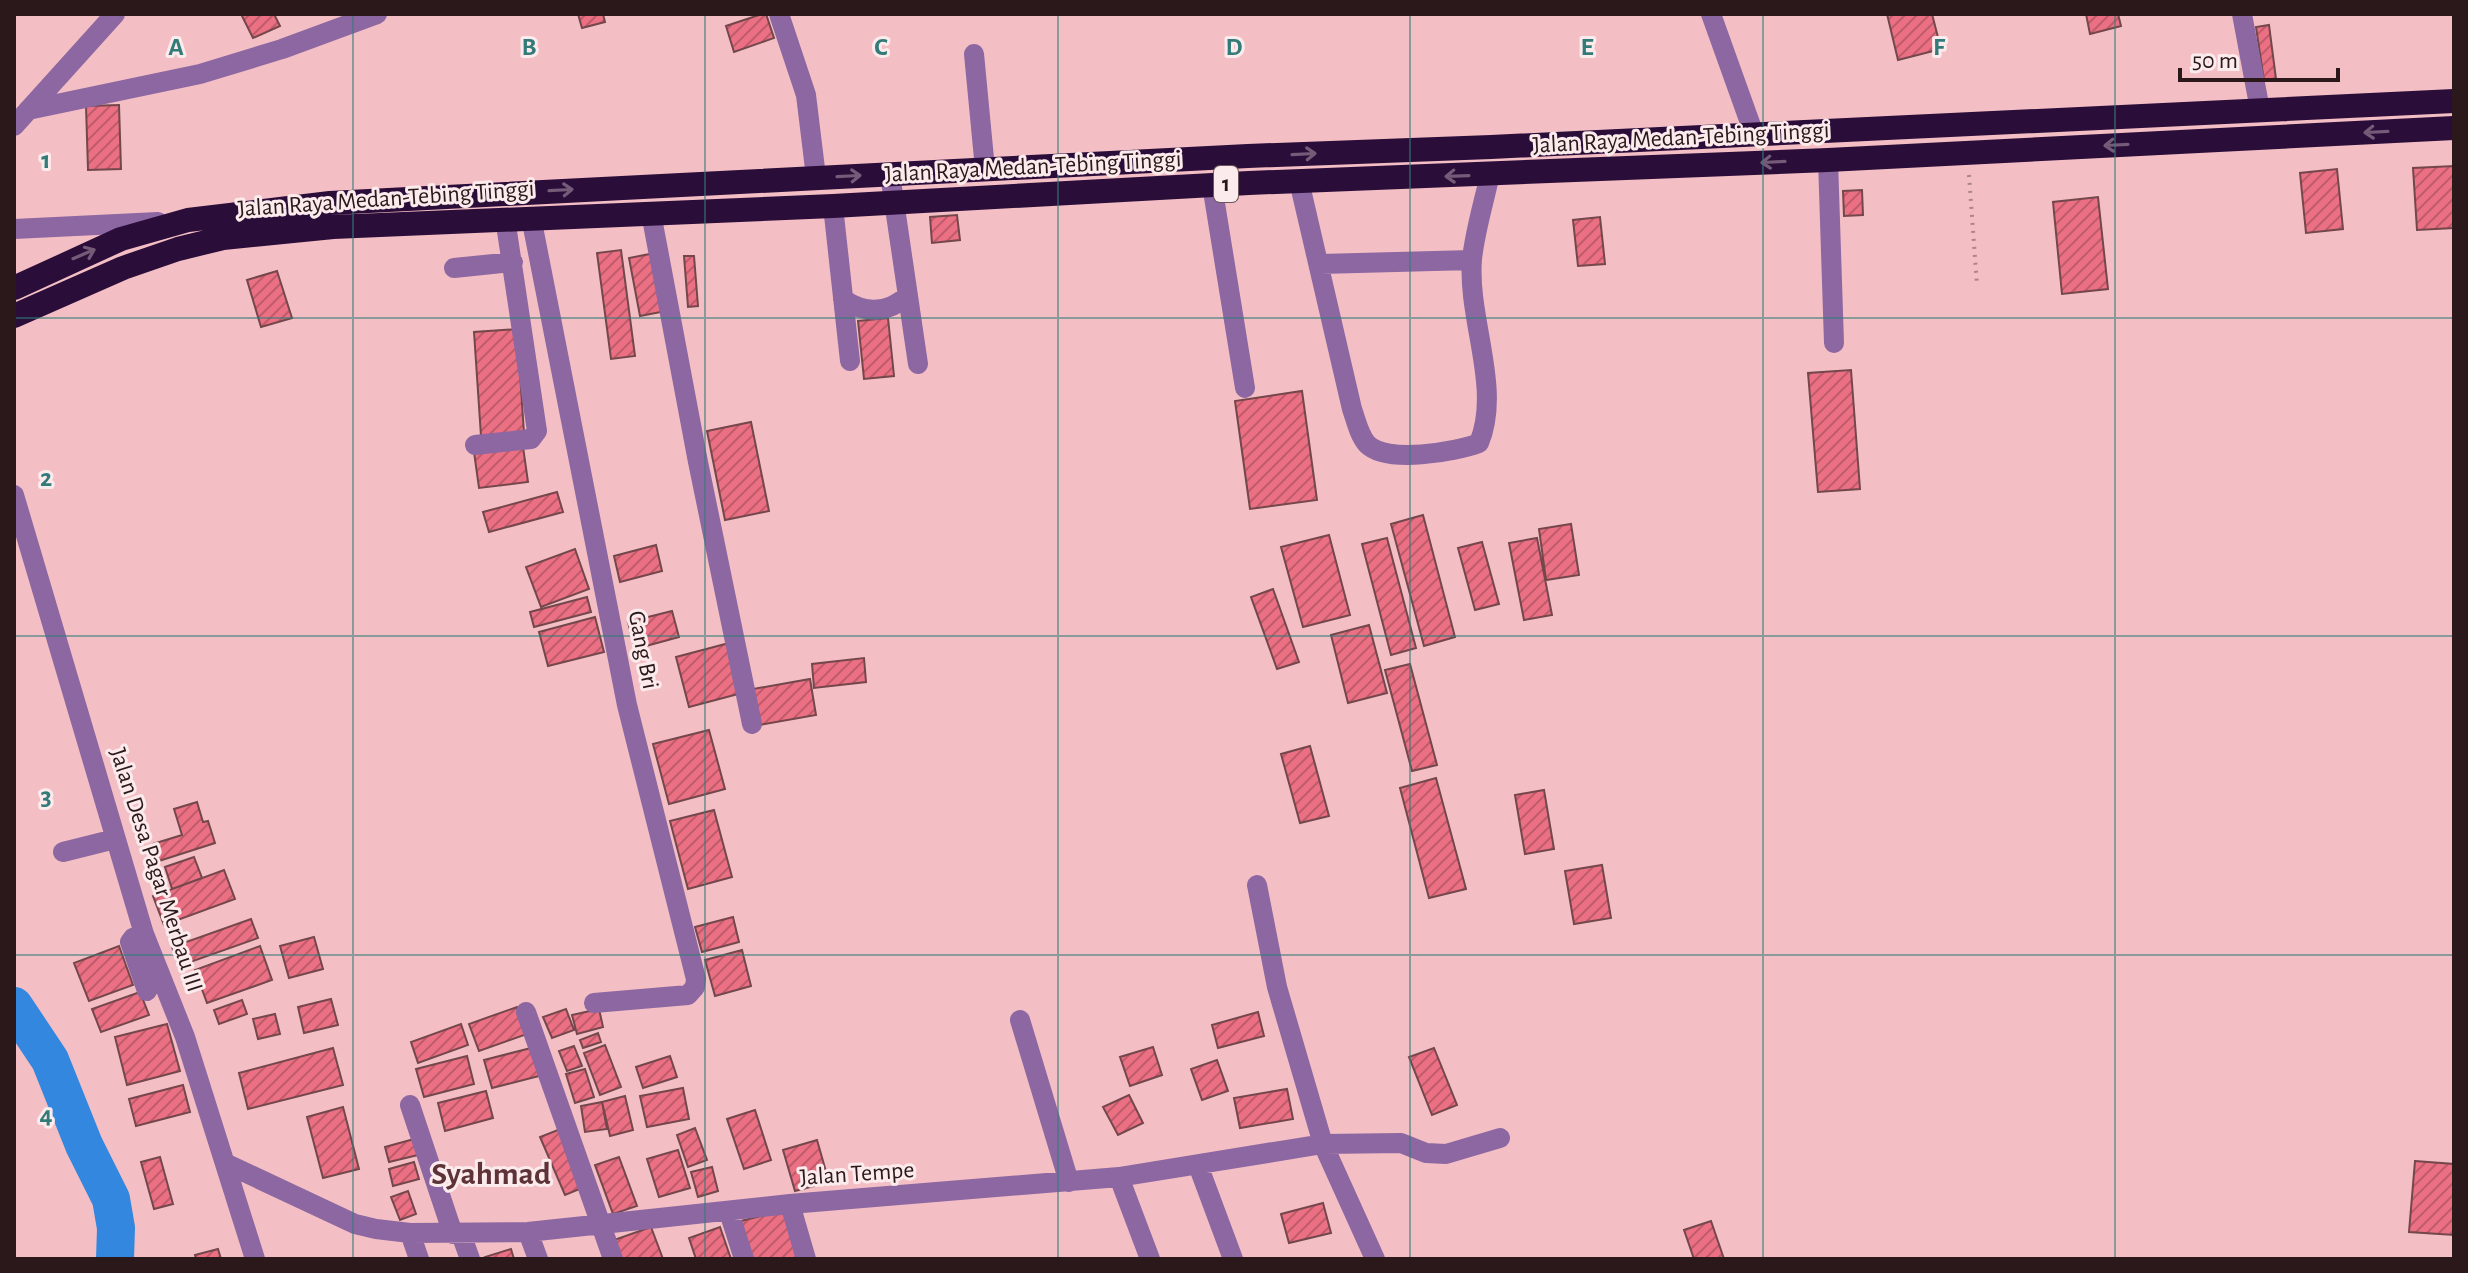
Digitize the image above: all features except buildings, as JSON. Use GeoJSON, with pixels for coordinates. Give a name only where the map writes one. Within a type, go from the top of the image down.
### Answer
{"type":"FeatureCollection","features":[{"type":"Feature","properties":{"kind":"highway","name":"Jalan Raya Medan-Tebing Tinggi"},"geometry":{"type":"LineString","coordinates":[[14,288],[121,239],[188,220],[330,203],[1248,156],[2454,101]]}},
{"type":"Feature","properties":{"kind":"highway"},"geometry":{"type":"LineString","coordinates":[[1905,127],[1907,156]]}},
{"type":"Feature","properties":{"kind":"highway","name":"Jalan Raya Medan-Tebing Tinggi"},"geometry":{"type":"LineString","coordinates":[[14,316],[123,268],[178,249],[223,238],[333,227],[833,206],[1249,183],[1828,160],[2454,128]]}},
{"type":"Feature","properties":{"kind":"highway"},"geometry":{"type":"LineString","coordinates":[[1490,174],[1491,147]]}},
{"type":"Feature","properties":{"kind":"highway"},"geometry":{"type":"LineString","coordinates":[[1248,156],[1249,183]]}},
{"type":"Feature","properties":{"kind":"street"},"geometry":{"type":"LineString","coordinates":[[21,118],[115,14]]}},
{"type":"Feature","properties":{"kind":"street"},"geometry":{"type":"LineString","coordinates":[[21,118],[200,74],[282,49],[377,14]]}},
{"type":"Feature","properties":{"kind":"street"},"geometry":{"type":"LineString","coordinates":[[779,14],[806,95],[816,177]]}},
{"type":"Feature","properties":{"kind":"street"},"geometry":{"type":"LineString","coordinates":[[1711,14],[1754,134]]}},
{"type":"Feature","properties":{"kind":"street"},"geometry":{"type":"LineString","coordinates":[[2242,14],[2260,110]]}},
{"type":"Feature","properties":{"kind":"street"},"geometry":{"type":"LineString","coordinates":[[974,54],[985,169]]}},
{"type":"Feature","properties":{"kind":"street"},"geometry":{"type":"LineString","coordinates":[[1828,160],[1834,343]]}},
{"type":"Feature","properties":{"kind":"street"},"geometry":{"type":"LineString","coordinates":[[890,174],[918,364]]}},
{"type":"Feature","properties":{"kind":"street"},"geometry":{"type":"LineString","coordinates":[[1299,181],[1352,409],[1367,443],[1390,453],[1436,454],[1479,443],[1486,426],[1488,403],[1472,260],[1490,174]]}},
{"type":"Feature","properties":{"kind":"street"},"geometry":{"type":"LineString","coordinates":[[1212,185],[1245,388]]}},
{"type":"Feature","properties":{"kind":"street"},"geometry":{"type":"LineString","coordinates":[[833,206],[850,361]]}},
{"type":"Feature","properties":{"kind":"street"},"geometry":{"type":"LineString","coordinates":[[651,213],[752,724]]}},
{"type":"Feature","properties":{"kind":"street","name":"Gang Bri"},"geometry":{"type":"LineString","coordinates":[[531,217],[626,698],[696,979],[695,987],[688,995],[594,1003]]}},
{"type":"Feature","properties":{"kind":"street"},"geometry":{"type":"LineString","coordinates":[[475,445],[531,439],[537,431],[505,218]]}},
{"type":"Feature","properties":{"kind":"street"},"geometry":{"type":"LineString","coordinates":[[14,229],[188,220]]}},
{"type":"Feature","properties":{"kind":"street"},"geometry":{"type":"LineString","coordinates":[[1320,264],[1472,260]]}},
{"type":"Feature","properties":{"kind":"street"},"geometry":{"type":"LineString","coordinates":[[454,268],[513,262]]}},
{"type":"Feature","properties":{"kind":"street"},"geometry":{"type":"LineString","coordinates":[[843,299],[855,307],[886,310],[908,295]]}},
{"type":"Feature","properties":{"kind":"street","name":"Jalan Desa Pagar Merbau III"},"geometry":{"type":"LineString","coordinates":[[14,495],[144,934],[147,965],[185,1037],[255,1259]]}},
{"type":"Feature","properties":{"kind":"street"},"geometry":{"type":"LineString","coordinates":[[63,852],[115,839]]}},
{"type":"Feature","properties":{"kind":"street"},"geometry":{"type":"LineString","coordinates":[[1257,885],[1277,987],[1323,1144],[1375,1259]]}},
{"type":"Feature","properties":{"kind":"street"},"geometry":{"type":"LineString","coordinates":[[147,965],[147,991]]}},
{"type":"Feature","properties":{"kind":"street"},"geometry":{"type":"LineString","coordinates":[[526,1012],[613,1259]]}},
{"type":"Feature","properties":{"kind":"street"},"geometry":{"type":"LineString","coordinates":[[1020,1020],[1069,1182]]}},
{"type":"Feature","properties":{"kind":"street"},"geometry":{"type":"LineString","coordinates":[[410,1105],[457,1234],[470,1259]]}},
{"type":"Feature","properties":{"kind":"street","name":"Jalan Tempe"},"geometry":{"type":"LineString","coordinates":[[227,1168],[355,1224],[410,1233],[457,1234],[528,1232],[790,1204],[1119,1177],[1323,1144],[1401,1143],[1434,1155],[1446,1154],[1500,1138]]}},
{"type":"Feature","properties":{"kind":"street"},"geometry":{"type":"LineString","coordinates":[[1198,1165],[1233,1259]]}},
{"type":"Feature","properties":{"kind":"street"},"geometry":{"type":"LineString","coordinates":[[1119,1177],[1150,1259]]}},
{"type":"Feature","properties":{"kind":"street"},"geometry":{"type":"LineString","coordinates":[[790,1204],[806,1259]]}},
{"type":"Feature","properties":{"kind":"street"},"geometry":{"type":"LineString","coordinates":[[729,1212],[744,1259]]}},
{"type":"Feature","properties":{"kind":"street"},"geometry":{"type":"LineString","coordinates":[[528,1232],[538,1259]]}},
{"type":"Feature","properties":{"kind":"street"},"geometry":{"type":"LineString","coordinates":[[410,1233],[419,1259]]}},
{"type":"Feature","properties":{"kind":"path"},"geometry":{"type":"LineString","coordinates":[[1968,153],[1977,285]]}},
{"type":"Feature","properties":{"kind":"waterway"},"geometry":{"type":"LineString","coordinates":[[14,1006],[50,1060],[84,1145],[111,1199],[116,1228],[115,1259]]}},
{"type":"Feature","properties":{"kind":"district","name":"Syahmad"},"geometry":{"type":"Point","coordinates":[491,1174]}}]}
